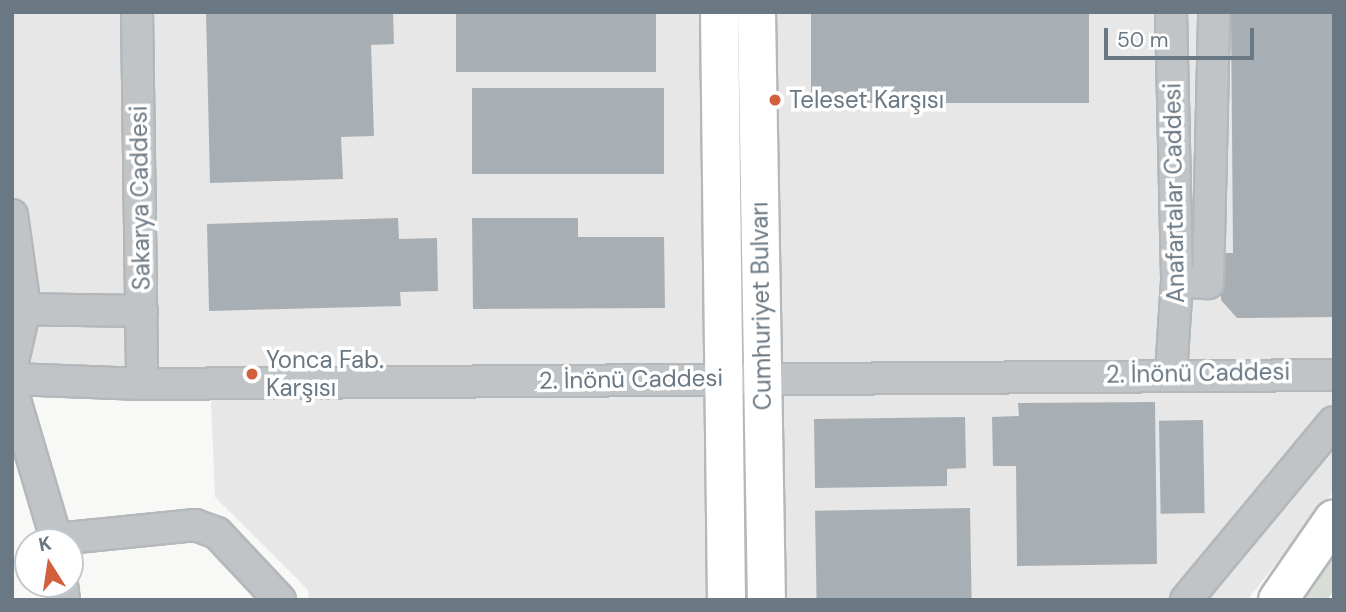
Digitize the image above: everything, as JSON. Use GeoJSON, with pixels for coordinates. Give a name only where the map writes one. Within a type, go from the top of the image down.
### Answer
{"type":"FeatureCollection","features":[{"type":"Feature","properties":{"kind":"highway"},"geometry":{"type":"LineString","coordinates":[[1278,600],[1334,519]]}},
{"type":"Feature","properties":{"kind":"main road","name":"Cumhuriyet Bulvarı"},"geometry":{"type":"LineString","coordinates":[[719,12],[726,600]]}},
{"type":"Feature","properties":{"kind":"main road","name":"Cumhuriyet Bulvarı"},"geometry":{"type":"LineString","coordinates":[[756,12],[766,600]]}},
{"type":"Feature","properties":{"kind":"street","name":"Sakarya Caddesi"},"geometry":{"type":"LineString","coordinates":[[138,12],[142,384]]}},
{"type":"Feature","properties":{"kind":"street","name":"Anafartalar Caddesi"},"geometry":{"type":"LineString","coordinates":[[1171,12],[1177,281],[1171,373]]}},
{"type":"Feature","properties":{"kind":"street"},"geometry":{"type":"LineString","coordinates":[[1177,281],[1208,283],[1214,12]]}},
{"type":"Feature","properties":{"kind":"street"},"geometry":{"type":"LineString","coordinates":[[12,215],[19,309],[12,365]]}},
{"type":"Feature","properties":{"kind":"street"},"geometry":{"type":"LineString","coordinates":[[19,309],[142,311]]}},
{"type":"Feature","properties":{"kind":"street","name":"2. İnönü Caddesi"},"geometry":{"type":"LineString","coordinates":[[12,379],[142,384],[1171,373],[1334,375]]}},
{"type":"Feature","properties":{"kind":"street"},"geometry":{"type":"LineString","coordinates":[[12,390],[53,528]]}},
{"type":"Feature","properties":{"kind":"street"},"geometry":{"type":"LineString","coordinates":[[1186,600],[1334,422]]}},
{"type":"Feature","properties":{"kind":"street"},"geometry":{"type":"LineString","coordinates":[[84,537],[195,525],[217,533],[280,600]]}},
{"type":"Feature","properties":{"kind":"shaded area"},"geometry":{"type":"Polygon","coordinates":[[[12,12],[1334,12],[1334,491],[1247,600],[309,600],[308,590],[215,497],[210,377],[12,391],[12,12]]]}},
{"type":"Feature","properties":{"kind":"shaded area"},"geometry":{"type":"Polygon","coordinates":[[[1334,544],[1334,590],[1327,600],[1296,600],[1334,544]]]}},
{"type":"Feature","properties":{"kind":"building"},"geometry":{"type":"Polygon","coordinates":[[[206,12],[393,12],[394,44],[371,45],[374,136],[341,137],[343,179],[210,183],[206,12]]]}},
{"type":"Feature","properties":{"kind":"building"},"geometry":{"type":"Polygon","coordinates":[[[456,12],[656,12],[656,72],[456,72],[456,12]]]}},
{"type":"Feature","properties":{"kind":"building"},"geometry":{"type":"Polygon","coordinates":[[[811,12],[1089,12],[1089,103],[811,103],[811,12]]]}},
{"type":"Feature","properties":{"kind":"building"},"geometry":{"type":"Polygon","coordinates":[[[1231,12],[1334,12],[1334,317],[1237,318],[1221,300],[1221,253],[1233,253],[1231,12]]]}},
{"type":"Feature","properties":{"kind":"building"},"geometry":{"type":"Polygon","coordinates":[[[472,88],[664,88],[664,174],[472,174],[472,88]]]}},
{"type":"Feature","properties":{"kind":"building"},"geometry":{"type":"Polygon","coordinates":[[[398,218],[399,239],[437,238],[438,291],[400,292],[401,306],[209,311],[207,224],[398,218]]]}},
{"type":"Feature","properties":{"kind":"building"},"geometry":{"type":"Polygon","coordinates":[[[472,218],[578,218],[578,237],[664,237],[665,308],[473,309],[472,218]]]}},
{"type":"Feature","properties":{"kind":"building"},"geometry":{"type":"Polygon","coordinates":[[[1155,402],[1157,564],[1017,566],[1016,466],[993,466],[992,417],[1019,416],[1018,403],[1155,402]]]}},
{"type":"Feature","properties":{"kind":"building"},"geometry":{"type":"Polygon","coordinates":[[[965,417],[966,468],[947,469],[947,486],[815,488],[814,419],[965,417]]]}},
{"type":"Feature","properties":{"kind":"building"},"geometry":{"type":"Polygon","coordinates":[[[1203,420],[1205,513],[1161,514],[1159,421],[1203,420]]]}},
{"type":"Feature","properties":{"kind":"building"},"geometry":{"type":"Polygon","coordinates":[[[970,508],[972,600],[817,600],[815,511],[970,508]]]}},
{"type":"Feature","properties":{"kind":"place","name":"Teleset Karşısı"},"geometry":{"type":"Point","coordinates":[775,100]}},
{"type":"Feature","properties":{"kind":"place","name":"Yonca Fab. Karşısı"},"geometry":{"type":"Point","coordinates":[252,374]}}]}
